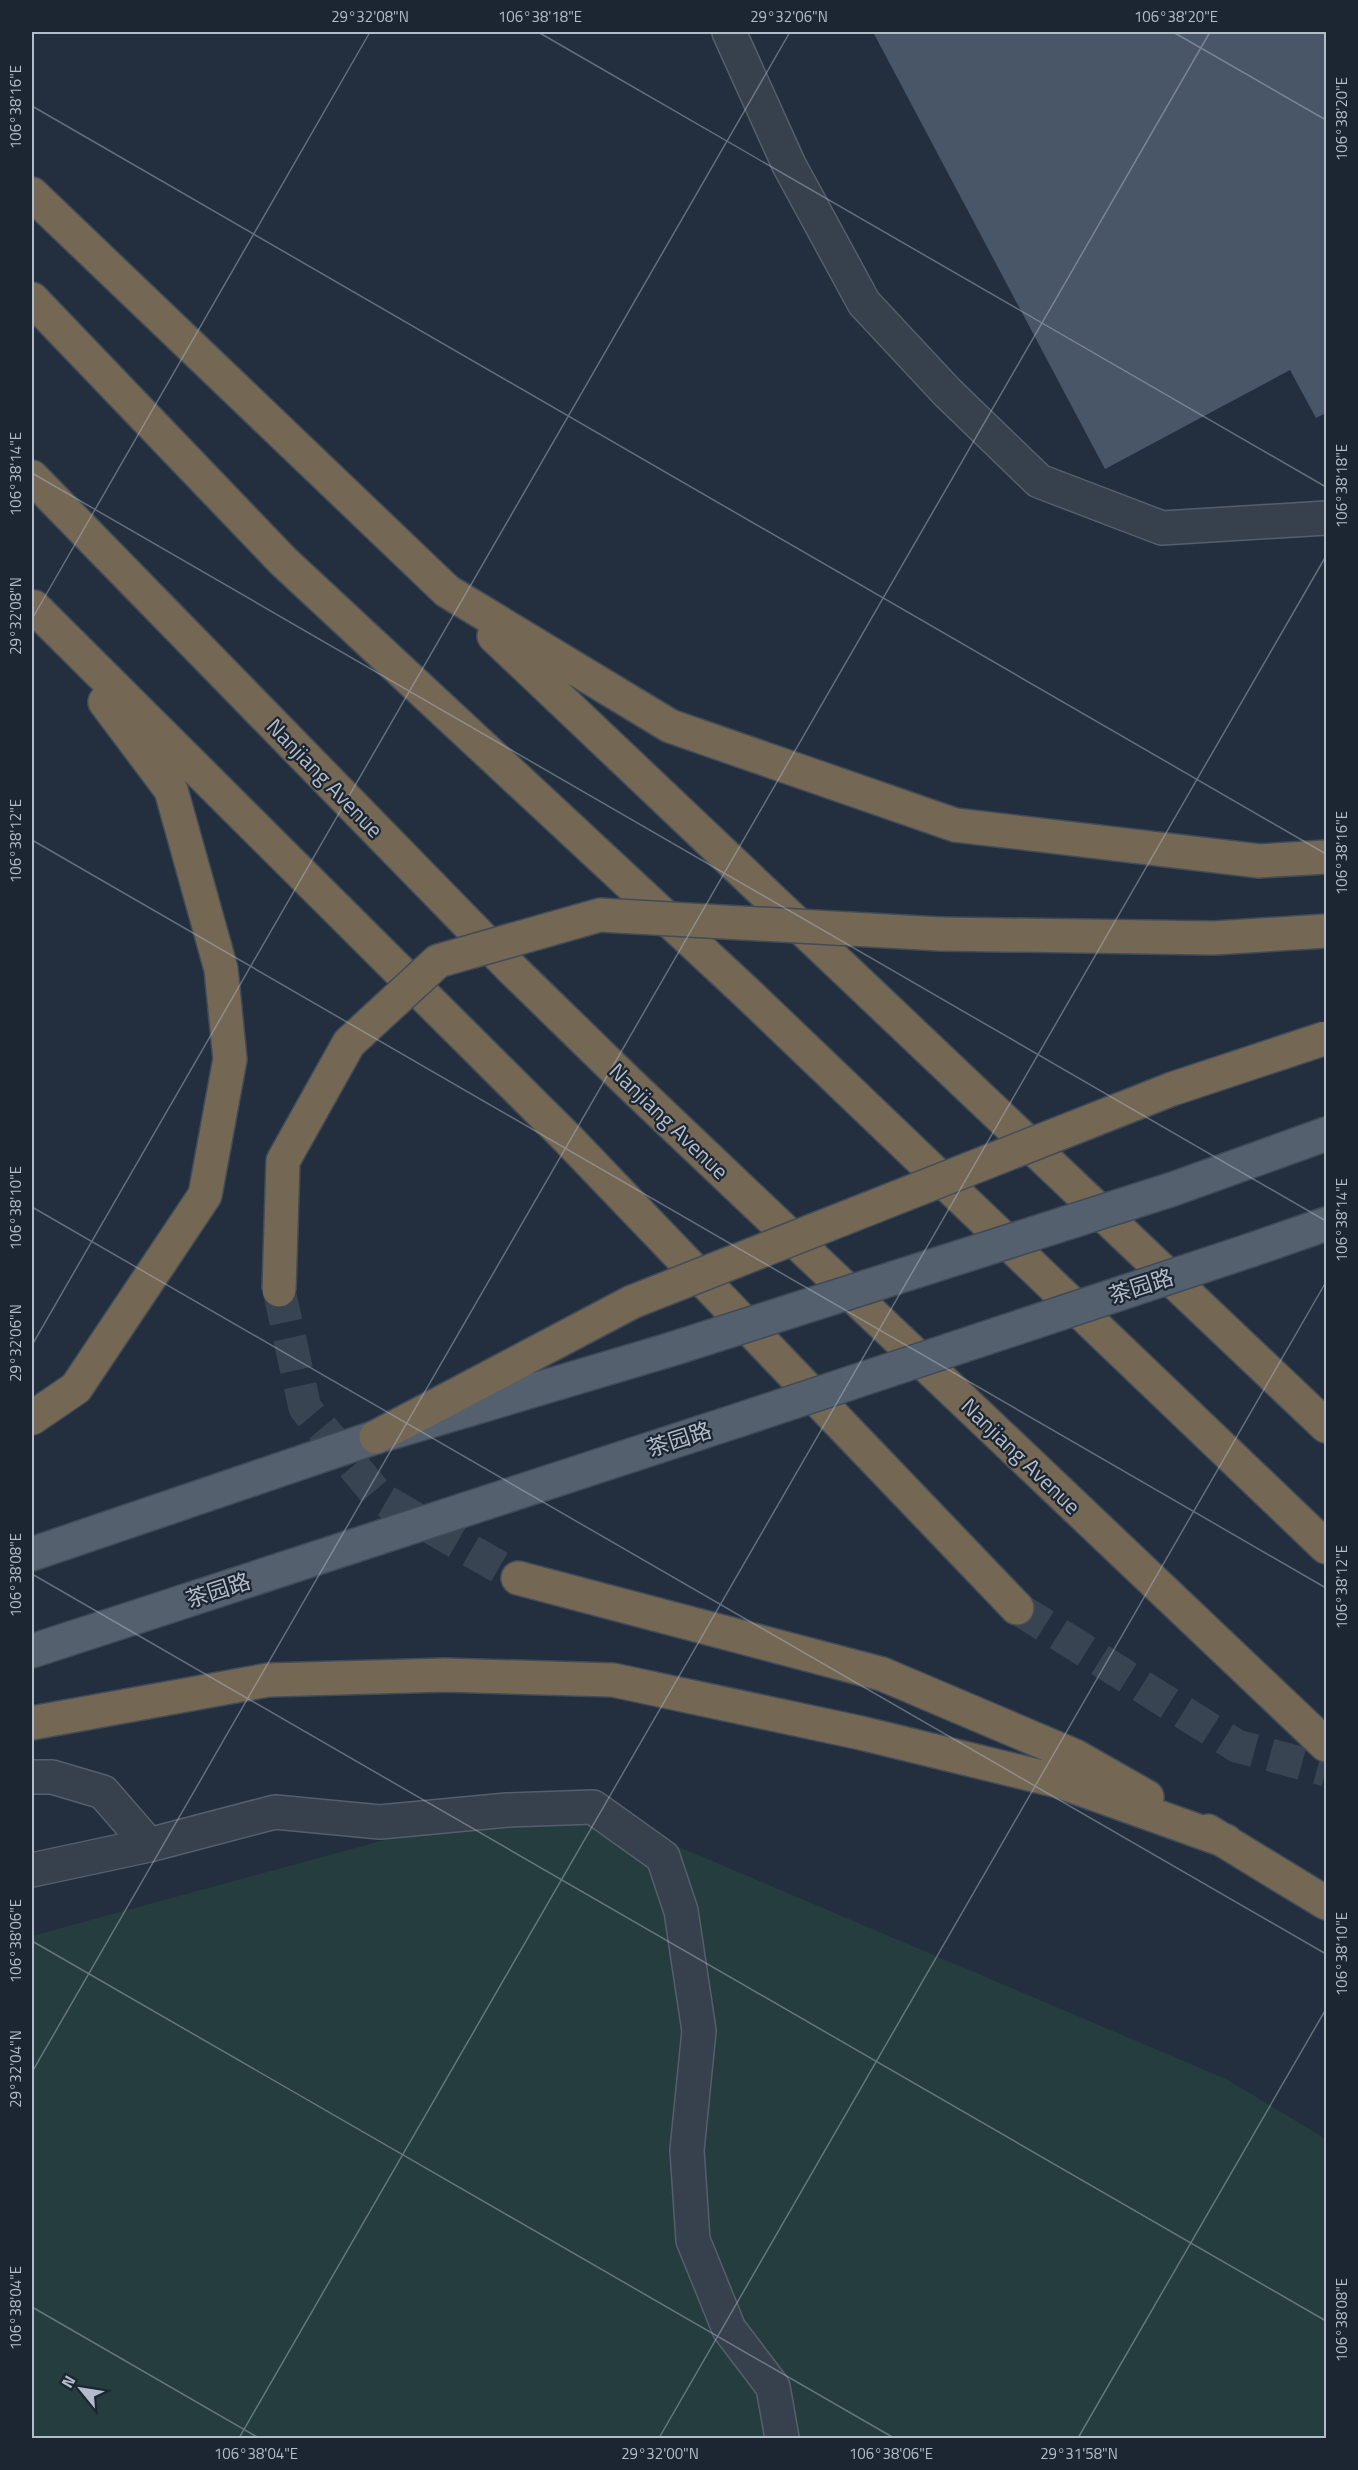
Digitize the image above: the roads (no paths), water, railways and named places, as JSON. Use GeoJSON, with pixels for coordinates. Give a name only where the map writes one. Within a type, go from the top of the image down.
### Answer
{"type":"FeatureCollection","features":[{"type":"Feature","properties":{"kind":"highway"},"geometry":{"type":"LineString","coordinates":[[32,194],[1326,1426]]}},
{"type":"Feature","properties":{"kind":"highway"},"geometry":{"type":"LineString","coordinates":[[32,299],[282,561],[747,993],[1326,1547]]}},
{"type":"Feature","properties":{"kind":"highway","name":"Nanjiang Avenue"},"geometry":{"type":"LineString","coordinates":[[32,477],[520,976],[1326,1745]]}},
{"type":"Feature","properties":{"kind":"highway"},"geometry":{"type":"LineString","coordinates":[[447,591],[670,726],[955,825],[1259,861],[1326,857]]}},
{"type":"Feature","properties":{"kind":"highway"},"geometry":{"type":"LineString","coordinates":[[32,1418],[76,1388],[205,1195],[230,1059],[221,969],[171,790],[33,606]]}},
{"type":"Feature","properties":{"kind":"highway"},"geometry":{"type":"LineString","coordinates":[[33,606],[568,1139],[1017,1608]]}},
{"type":"Feature","properties":{"kind":"highway"},"geometry":{"type":"LineString","coordinates":[[279,1290],[283,1161],[349,1043],[438,961],[600,915],[940,933],[1214,938],[1326,931]]}},
{"type":"Feature","properties":{"kind":"highway"},"geometry":{"type":"LineString","coordinates":[[376,1437],[632,1302],[1172,1089],[1326,1038]]}},
{"type":"Feature","properties":{"kind":"highway"},"geometry":{"type":"LineString","coordinates":[[518,1578],[882,1674],[1075,1756],[1226,1841],[1326,1904]]}},
{"type":"Feature","properties":{"kind":"highway"},"geometry":{"type":"LineString","coordinates":[[32,1723],[268,1680],[445,1676],[613,1680],[861,1733],[1058,1781],[1226,1841]]}},
{"type":"Feature","properties":{"kind":"main road"},"geometry":{"type":"LineString","coordinates":[[32,1554],[376,1437],[672,1349],[1173,1189],[1326,1134]]}},
{"type":"Feature","properties":{"kind":"main road","name":"茶园路"},"geometry":{"type":"LineString","coordinates":[[32,1652],[1326,1224]]}},
{"type":"Feature","properties":{"kind":"street"},"geometry":{"type":"LineString","coordinates":[[729,32],[789,165],[864,303],[947,392],[1039,481],[1162,528],[1326,518]]}},
{"type":"Feature","properties":{"kind":"street"},"geometry":{"type":"LineString","coordinates":[[32,1778],[52,1777],[103,1792],[149,1845]]}},
{"type":"Feature","properties":{"kind":"street"},"geometry":{"type":"LineString","coordinates":[[32,1870],[149,1845],[275,1812],[380,1822],[507,1810],[593,1807],[663,1857],[681,1911],[699,2031],[687,2150],[693,2240],[729,2329],[773,2387],[782,2439]]}},
{"type":"Feature","properties":{"kind":"tunnel"},"geometry":{"type":"LineString","coordinates":[[279,1290],[305,1408],[380,1498],[518,1578]]}},
{"type":"Feature","properties":{"kind":"tunnel"},"geometry":{"type":"LineString","coordinates":[[1017,1608],[1237,1746],[1326,1770]]}}]}
